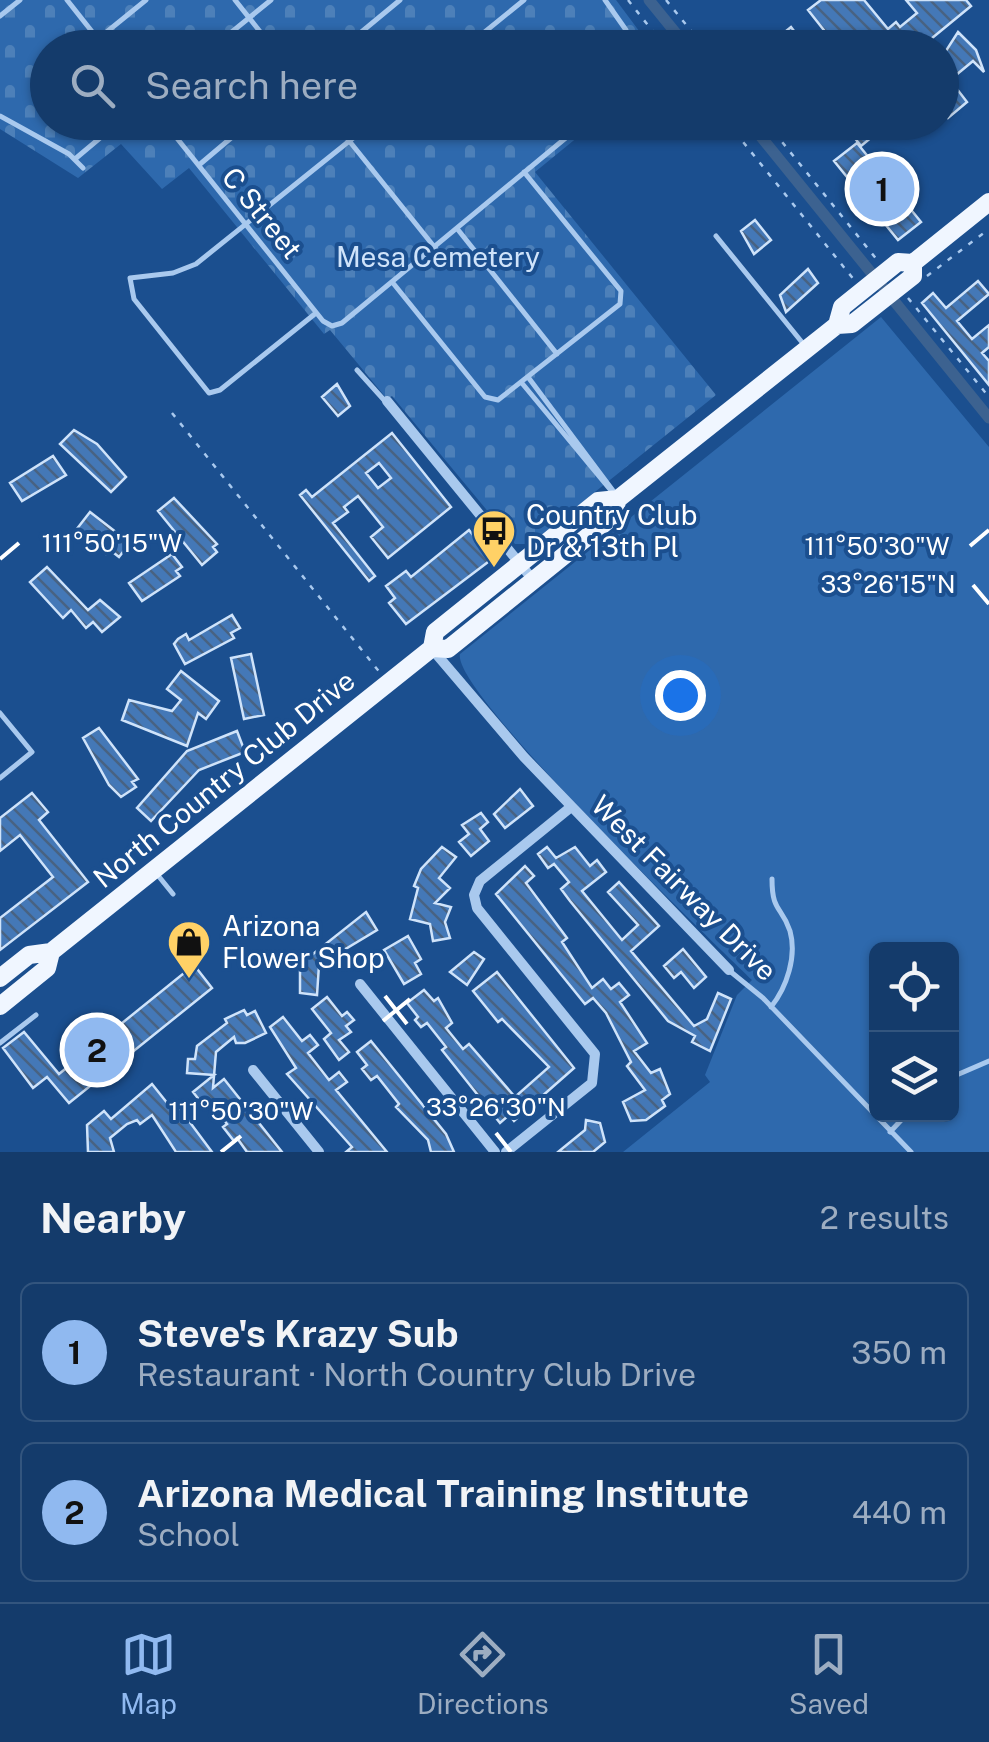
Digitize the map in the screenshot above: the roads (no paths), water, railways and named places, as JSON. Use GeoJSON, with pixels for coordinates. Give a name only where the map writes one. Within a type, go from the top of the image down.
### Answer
{"type":"FeatureCollection","features":[{"type":"Feature","properties":{"kind":"main road","name":"North Country Club Drive"},"geometry":{"type":"LineString","coordinates":[[432,648],[435,632],[598,501],[618,498],[838,325],[852,324],[879,302],[905,292],[913,276],[989,202]]}},
{"type":"Feature","properties":{"kind":"main road","name":"North Country Club Drive"},"geometry":{"type":"LineString","coordinates":[[838,325],[842,307],[881,268],[898,262],[919,271]]}},
{"type":"Feature","properties":{"kind":"main road","name":"North Country Club Drive"},"geometry":{"type":"LineString","coordinates":[[0,978],[29,956],[51,952],[432,648],[448,648],[612,517],[618,498]]}},
{"type":"Feature","properties":{"kind":"main road","name":"North Country Club Drive"},"geometry":{"type":"LineString","coordinates":[[0,1006],[47,968],[51,952]]}},
{"type":"Feature","properties":{"kind":"street"},"geometry":{"type":"LineString","coordinates":[[387,401],[534,580]]}},
{"type":"Feature","properties":{"kind":"street","name":"West Fairway Drive"},"geometry":{"type":"LineString","coordinates":[[432,648],[521,759],[729,970]]}},
{"type":"Feature","properties":{"kind":"street"},"geometry":{"type":"LineString","coordinates":[[506,1152],[592,1083],[595,1054],[477,908],[474,895],[480,881],[571,807]]}},
{"type":"Feature","properties":{"kind":"street"},"geometry":{"type":"LineString","coordinates":[[360,984],[495,1152]]}},
{"type":"Feature","properties":{"kind":"street"},"geometry":{"type":"LineString","coordinates":[[253,1070],[320,1152]]}},
{"type":"Feature","properties":{"kind":"lane"},"geometry":{"type":"LineString","coordinates":[[0,16],[20,0]]}},
{"type":"Feature","properties":{"kind":"lane"},"geometry":{"type":"LineString","coordinates":[[67,0],[91,30]]}},
{"type":"Feature","properties":{"kind":"lane"},"geometry":{"type":"LineString","coordinates":[[109,30],[146,0]]}},
{"type":"Feature","properties":{"kind":"lane"},"geometry":{"type":"LineString","coordinates":[[235,0],[259,30]]}},
{"type":"Feature","properties":{"kind":"lane"},"geometry":{"type":"LineString","coordinates":[[234,30],[271,0]]}},
{"type":"Feature","properties":{"kind":"lane"},"geometry":{"type":"LineString","coordinates":[[364,30],[400,0]]}},
{"type":"Feature","properties":{"kind":"lane"},"geometry":{"type":"LineString","coordinates":[[488,30],[524,0]]}},
{"type":"Feature","properties":{"kind":"lane"},"geometry":{"type":"LineString","coordinates":[[605,0],[626,30]]}},
{"type":"Feature","properties":{"kind":"lane"},"geometry":{"type":"LineString","coordinates":[[0,116],[30,133]]}},
{"type":"Feature","properties":{"kind":"lane"},"geometry":{"type":"LineString","coordinates":[[42,140],[76,159],[83,168]]}},
{"type":"Feature","properties":{"kind":"lane"},"geometry":{"type":"LineString","coordinates":[[76,159],[98,140]]}},
{"type":"Feature","properties":{"kind":"lane","name":"C Street"},"geometry":{"type":"LineString","coordinates":[[178,140],[316,313],[332,326],[342,323],[392,283]]}},
{"type":"Feature","properties":{"kind":"lane"},"geometry":{"type":"LineString","coordinates":[[198,165],[228,140]]}},
{"type":"Feature","properties":{"kind":"lane"},"geometry":{"type":"LineString","coordinates":[[316,313],[214,393],[205,389],[134,299],[130,278],[189,268],[351,140]]}},
{"type":"Feature","properties":{"kind":"lane"},"geometry":{"type":"LineString","coordinates":[[524,172],[621,291],[620,304],[498,400],[485,398],[392,283],[459,230],[524,172],[563,140]]}},
{"type":"Feature","properties":{"kind":"lane"},"geometry":{"type":"LineString","coordinates":[[349,142],[436,249]]}},
{"type":"Feature","properties":{"kind":"lane"},"geometry":{"type":"LineString","coordinates":[[459,230],[557,354]]}},
{"type":"Feature","properties":{"kind":"lane"},"geometry":{"type":"LineString","coordinates":[[716,236],[807,349]]}},
{"type":"Feature","properties":{"kind":"lane"},"geometry":{"type":"LineString","coordinates":[[356,370],[387,401]]}},
{"type":"Feature","properties":{"kind":"lane"},"geometry":{"type":"LineString","coordinates":[[528,376],[609,479],[618,498]]}},
{"type":"Feature","properties":{"kind":"lane"},"geometry":{"type":"LineString","coordinates":[[520,382],[618,498]]}},
{"type":"Feature","properties":{"kind":"lane"},"geometry":{"type":"LineString","coordinates":[[0,712],[32,752],[0,778]]}},
{"type":"Feature","properties":{"kind":"lane"},"geometry":{"type":"LineString","coordinates":[[154,870],[173,894]]}},
{"type":"Feature","properties":{"kind":"lane"},"geometry":{"type":"LineString","coordinates":[[771,1007],[788,976],[791,956],[788,924],[772,904],[772,880]]}},
{"type":"Feature","properties":{"kind":"lane","name":"West Fairway Drive"},"geometry":{"type":"LineString","coordinates":[[729,970],[771,1007],[911,1152]]}},
{"type":"Feature","properties":{"kind":"lane"},"geometry":{"type":"LineString","coordinates":[[0,1042],[36,1015]]}},
{"type":"Feature","properties":{"kind":"lane"},"geometry":{"type":"LineString","coordinates":[[959,1074],[989,1060]]}},
{"type":"Feature","properties":{"kind":"lane"},"geometry":{"type":"LineString","coordinates":[[890,1132],[899,1122]]}},
{"type":"Feature","properties":{"kind":"waterway"},"geometry":{"type":"LineString","coordinates":[[649,0],[673,30]]}},
{"type":"Feature","properties":{"kind":"waterway"},"geometry":{"type":"LineString","coordinates":[[764,140],[989,418]]}},
{"type":"Feature","properties":{"kind":"place","name":"Steve's Krazy Sub"},"geometry":{"type":"Point","coordinates":[882,189]}},
{"type":"Feature","properties":{"kind":"place","name":"Country Club Dr & 13th Pl"},"geometry":{"type":"Point","coordinates":[494,569]}},
{"type":"Feature","properties":{"kind":"place","name":"Arizona Flower Shop"},"geometry":{"type":"Point","coordinates":[189,980]}},
{"type":"Feature","properties":{"kind":"place","name":"Arizona Medical Training Institute"},"geometry":{"type":"Point","coordinates":[97,1050]}},
{"type":"Feature","properties":{"kind":"park label","name":"Mesa Cemetery"},"geometry":{"type":"Point","coordinates":[438,257]}}]}
